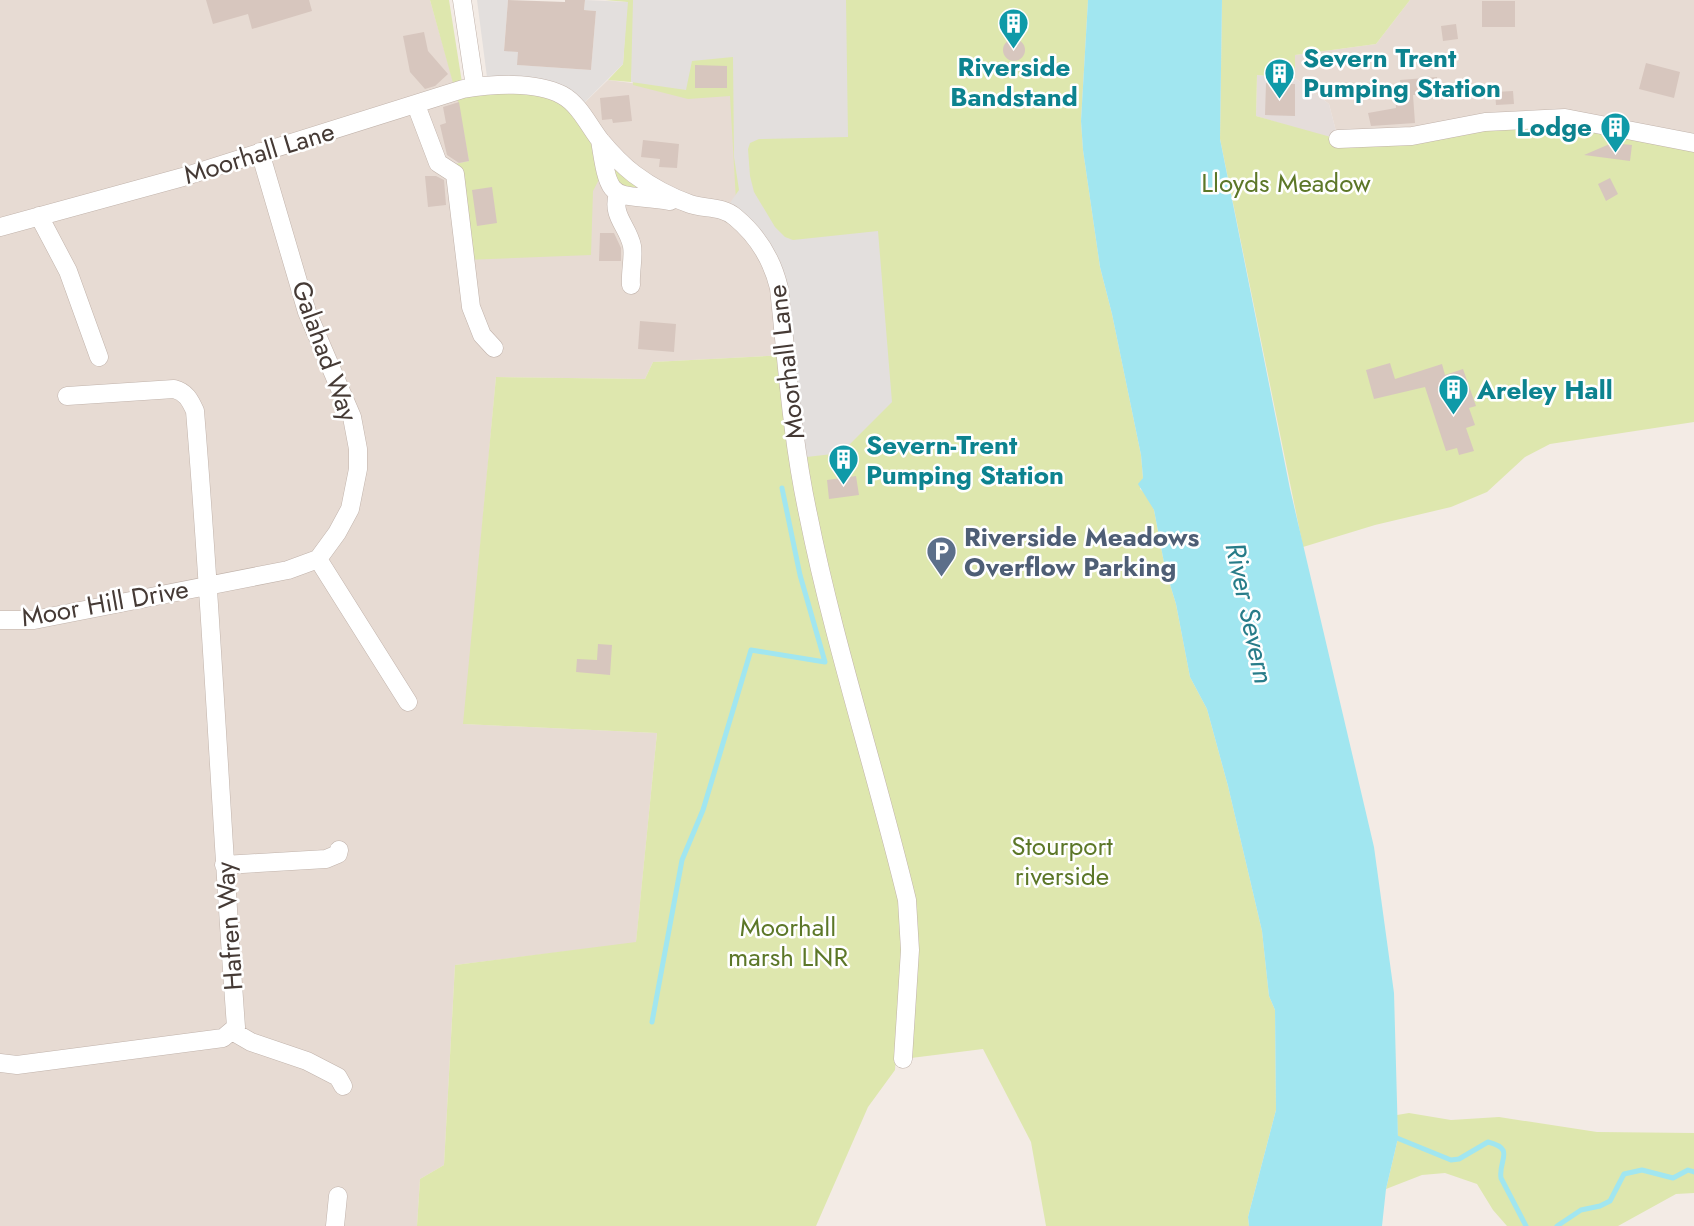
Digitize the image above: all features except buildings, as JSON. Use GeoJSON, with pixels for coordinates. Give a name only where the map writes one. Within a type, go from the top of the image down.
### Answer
{"type":"FeatureCollection","features":[{"type":"Feature","properties":{"kind":"street"},"geometry":{"type":"LineString","coordinates":[[462,0],[475,87]]}},
{"type":"Feature","properties":{"kind":"street","name":"Moorhall Lane"},"geometry":{"type":"LineString","coordinates":[[0,227],[183,177],[475,87],[508,85],[563,96],[572,102],[600,139],[633,173],[691,204],[725,210],[741,221],[768,253],[774,266],[807,511],[820,572],[907,900],[910,950],[903,1059]]}},
{"type":"Feature","properties":{"kind":"street"},"geometry":{"type":"LineString","coordinates":[[416,104],[438,163],[454,174],[471,307],[482,335],[494,348]]}},
{"type":"Feature","properties":{"kind":"street"},"geometry":{"type":"LineString","coordinates":[[1338,139],[1412,136],[1485,122],[1565,118],[1694,143]]}},
{"type":"Feature","properties":{"kind":"street"},"geometry":{"type":"LineString","coordinates":[[600,139],[607,182],[618,194],[691,204]]}},
{"type":"Feature","properties":{"kind":"street","name":"Galahad Way"},"geometry":{"type":"LineString","coordinates":[[260,152],[307,312],[352,417],[358,449],[358,469],[350,509],[318,559]]}},
{"type":"Feature","properties":{"kind":"street"},"geometry":{"type":"LineString","coordinates":[[618,194],[616,214],[633,250],[631,285]]}},
{"type":"Feature","properties":{"kind":"street"},"geometry":{"type":"LineString","coordinates":[[741,221],[755,210]]}},
{"type":"Feature","properties":{"kind":"street"},"geometry":{"type":"LineString","coordinates":[[39,216],[68,271],[99,357]]}},
{"type":"Feature","properties":{"kind":"street","name":"Hafren Way"},"geometry":{"type":"LineString","coordinates":[[67,396],[174,389],[182,391],[195,411],[209,586],[236,1027],[232,1031]]}},
{"type":"Feature","properties":{"kind":"street"},"geometry":{"type":"LineString","coordinates":[[209,586],[288,570],[318,559],[408,702]]}},
{"type":"Feature","properties":{"kind":"street","name":"Moor Hill Drive"},"geometry":{"type":"LineString","coordinates":[[0,620],[34,620],[209,586]]}},
{"type":"Feature","properties":{"kind":"street"},"geometry":{"type":"LineString","coordinates":[[224,865],[326,859],[338,854],[340,850]]}},
{"type":"Feature","properties":{"kind":"street"},"geometry":{"type":"LineString","coordinates":[[1,1064],[17,1065],[223,1038],[232,1031],[251,1042],[315,1065],[338,1077],[343,1086]]}},
{"type":"Feature","properties":{"kind":"street"},"geometry":{"type":"LineString","coordinates":[[335,1226],[338,1196]]}},
{"type":"Feature","properties":{"kind":"shaded area"},"geometry":{"type":"Polygon","coordinates":[[[0,0],[430,0],[456,91],[578,109],[608,80],[733,93],[760,243],[786,355],[653,362],[645,379],[496,377],[464,724],[657,733],[636,943],[455,965],[444,1165],[420,1179],[417,1226],[0,1226],[0,0]]]}},
{"type":"Feature","properties":{"kind":"shaded area"},"geometry":{"type":"Polygon","coordinates":[[[477,0],[508,0],[504,50],[518,52],[518,65],[591,70],[596,11],[584,10],[585,0],[628,2],[623,64],[578,109],[572,102],[488,85],[477,0]]]}},
{"type":"Feature","properties":{"kind":"shaded area"},"geometry":{"type":"Polygon","coordinates":[[[633,0],[846,0],[848,137],[759,139],[750,143],[748,149],[754,192],[775,227],[785,237],[793,240],[878,231],[892,402],[841,453],[798,458],[774,266],[725,210],[739,190],[734,157],[733,57],[692,61],[686,90],[631,82],[633,0]]]}},
{"type":"Feature","properties":{"kind":"shaded area"},"geometry":{"type":"Polygon","coordinates":[[[1410,0],[1694,0],[1694,143],[1338,139],[1329,104],[1295,78],[1295,55],[1376,44],[1410,0]]]}},
{"type":"Feature","properties":{"kind":"shaded area"},"geometry":{"type":"Polygon","coordinates":[[[1257,75],[1295,78],[1329,104],[1338,139],[1256,116],[1257,75]]]}},
{"type":"Feature","properties":{"kind":"green space"},"geometry":{"type":"Polygon","coordinates":[[[430,0],[449,0],[463,89],[554,92],[655,187],[626,197],[604,170],[593,191],[591,255],[465,260],[455,164],[469,161],[458,101],[430,0]]]}},
{"type":"Feature","properties":{"kind":"green space"},"geometry":{"type":"Polygon","coordinates":[[[605,0],[1088,0],[1081,121],[1083,150],[1100,267],[1141,455],[1143,478],[1140,489],[1146,494],[1154,510],[1190,677],[1207,709],[1228,786],[1262,931],[1269,996],[1275,1010],[1276,1110],[1248,1217],[1249,1226],[1046,1226],[1031,1142],[983,1049],[903,1059],[900,999],[895,1070],[868,1107],[816,1226],[417,1226],[420,1179],[444,1165],[455,965],[636,942],[657,733],[463,724],[496,377],[645,379],[653,362],[786,355],[781,264],[737,218],[730,96],[688,99],[633,85],[632,69],[631,82],[608,80],[623,64],[627,2],[605,0]]]}},
{"type":"Feature","properties":{"kind":"green space","name":"Areley Hall"},"geometry":{"type":"Polygon","coordinates":[[[1222,0],[1410,0],[1376,44],[1295,55],[1295,78],[1257,75],[1256,116],[1338,139],[1517,119],[1694,143],[1694,422],[1550,444],[1525,457],[1487,492],[1451,507],[1375,525],[1303,547],[1220,139],[1222,0]]]}},
{"type":"Feature","properties":{"kind":"green space"},"geometry":{"type":"Polygon","coordinates":[[[1409,1113],[1451,1120],[1499,1117],[1597,1132],[1694,1133],[1694,1193],[1676,1194],[1618,1226],[1507,1226],[1477,1184],[1445,1173],[1422,1175],[1386,1189],[1398,1138],[1397,1115],[1409,1113]]]}},
{"type":"Feature","properties":{"kind":"water","name":"River Severn"},"geometry":{"type":"Polygon","coordinates":[[[1088,0],[1222,0],[1220,139],[1290,489],[1374,847],[1394,993],[1398,1138],[1386,1189],[1382,1226],[1249,1226],[1248,1217],[1276,1110],[1275,1010],[1269,996],[1262,931],[1228,786],[1207,709],[1190,677],[1154,510],[1138,484],[1143,478],[1141,455],[1100,267],[1083,150],[1081,121],[1088,0]]]}},
{"type":"Feature","properties":{"kind":"waterway"},"geometry":{"type":"LineString","coordinates":[[652,1022],[682,860],[703,810],[751,650],[825,662],[800,575],[782,488]]}},
{"type":"Feature","properties":{"kind":"waterway"},"geometry":{"type":"LineString","coordinates":[[1392,1136],[1451,1160],[1459,1159],[1488,1142],[1501,1148],[1504,1152],[1501,1178],[1526,1226]]}},
{"type":"Feature","properties":{"kind":"waterway"},"geometry":{"type":"LineString","coordinates":[[1557,1226],[1581,1210],[1610,1201],[1624,1174],[1642,1170],[1673,1178],[1688,1170],[1694,1172]]}},
{"type":"Feature","properties":{"kind":"place","name":"Riverside Bandstand"},"geometry":{"type":"Point","coordinates":[1014,51]}},
{"type":"Feature","properties":{"kind":"place","name":"Severn Trent Pumping Station"},"geometry":{"type":"Point","coordinates":[1280,100]}},
{"type":"Feature","properties":{"kind":"place","name":"Lodge"},"geometry":{"type":"Point","coordinates":[1615,154]}},
{"type":"Feature","properties":{"kind":"place","name":"Areley Hall"},"geometry":{"type":"Point","coordinates":[1454,417]}},
{"type":"Feature","properties":{"kind":"place","name":"Severn-Trent Pumping Station"},"geometry":{"type":"Point","coordinates":[843,487]}},
{"type":"Feature","properties":{"kind":"place","name":"Riverside Meadows Overflow Parking"},"geometry":{"type":"Point","coordinates":[941,579]}},
{"type":"Feature","properties":{"kind":"park label","name":"Lloyds Meadow"},"geometry":{"type":"Point","coordinates":[1286,183]}},
{"type":"Feature","properties":{"kind":"park label","name":"Stourport riverside"},"geometry":{"type":"Point","coordinates":[1062,861]}},
{"type":"Feature","properties":{"kind":"park label","name":"Moorhall marsh LNR"},"geometry":{"type":"Point","coordinates":[788,942]}}]}
